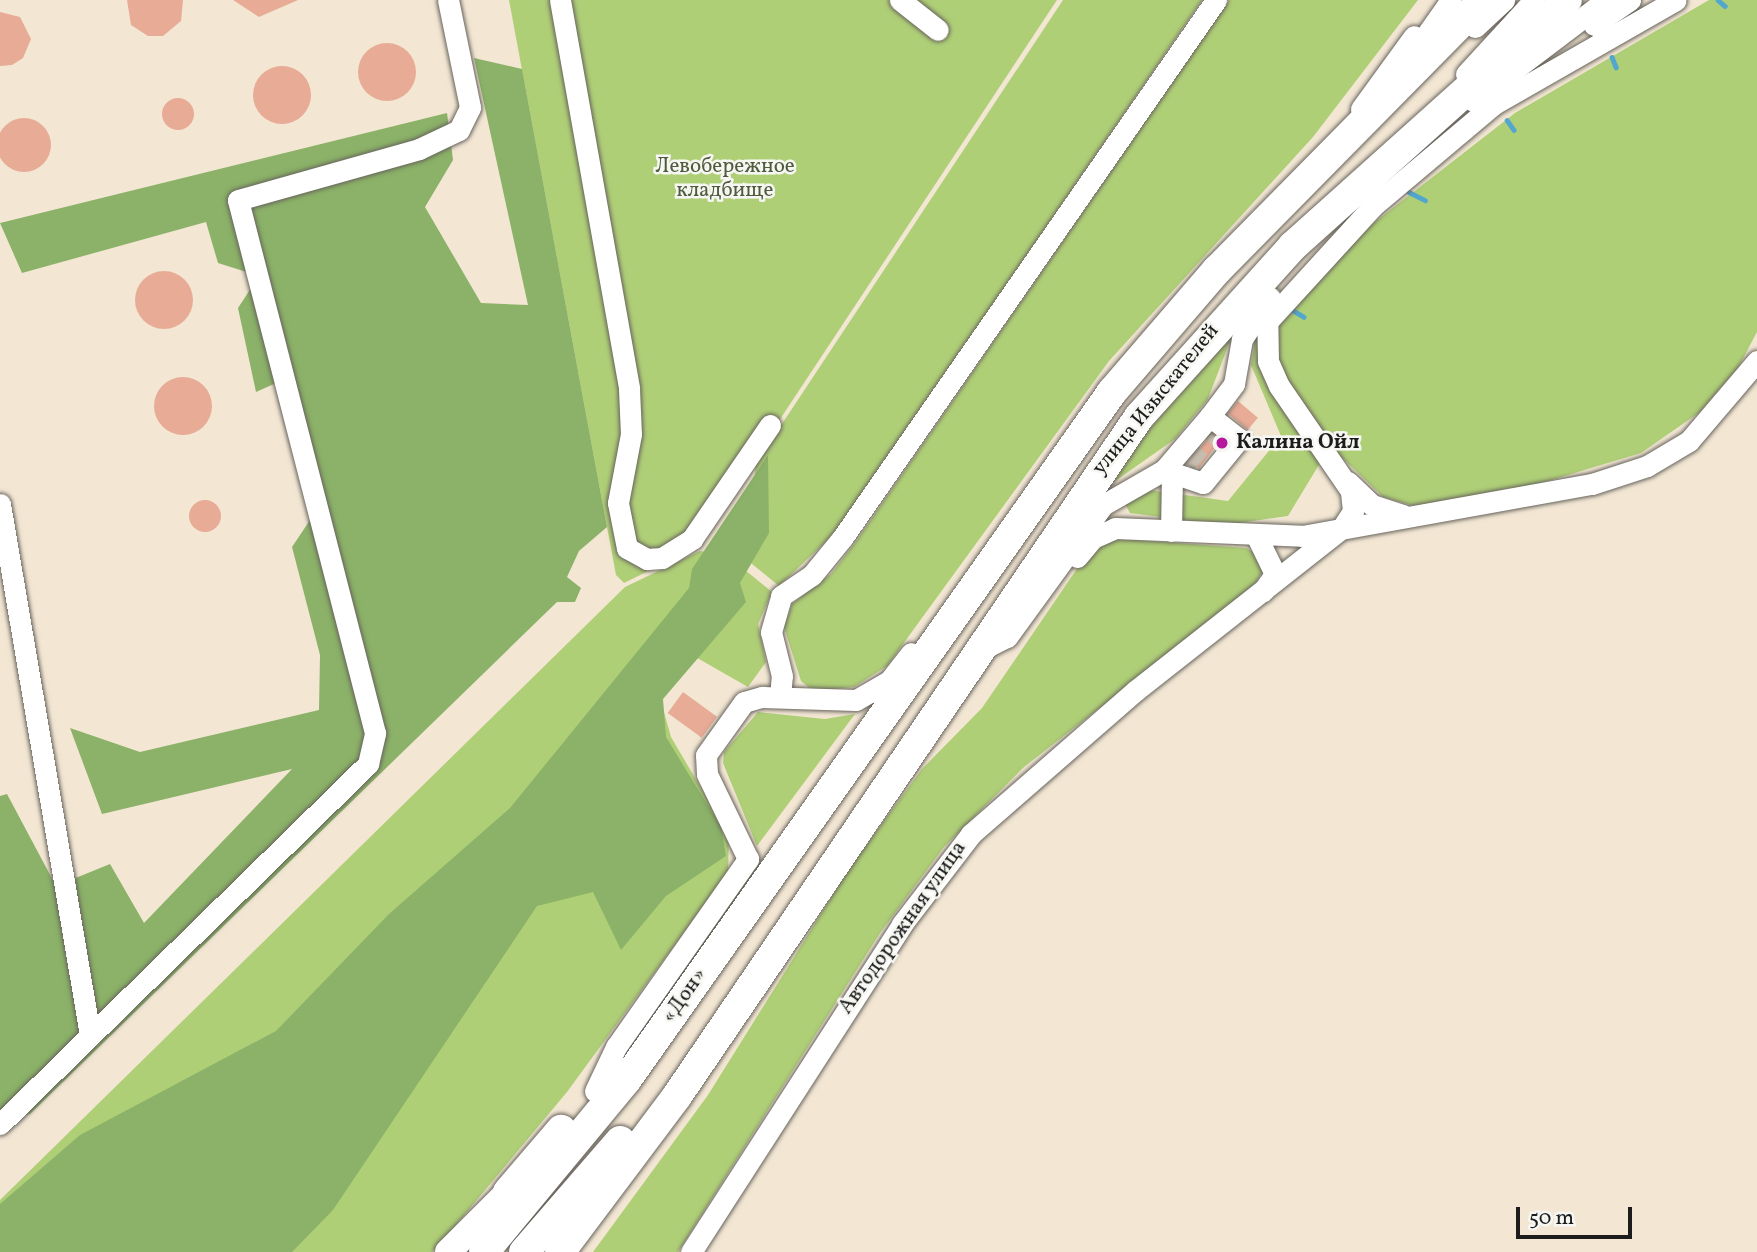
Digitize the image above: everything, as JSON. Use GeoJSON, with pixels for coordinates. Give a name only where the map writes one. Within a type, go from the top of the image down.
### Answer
{"type":"FeatureCollection","features":[{"type":"Feature","properties":{"kind":"highway","name":"улица Изыскателей"},"geometry":{"type":"LineString","coordinates":[[871,729],[983,569],[1141,356],[1336,145],[1403,82],[1483,0]]}},
{"type":"Feature","properties":{"kind":"highway","name":"улица Изыскателей"},"geometry":{"type":"LineString","coordinates":[[827,871],[1083,492],[1184,360],[1365,177],[1474,95],[1576,4]]}},
{"type":"Feature","properties":{"kind":"highway"},"geometry":{"type":"LineString","coordinates":[[508,1192],[595,1091],[808,799],[871,729]]}},
{"type":"Feature","properties":{"kind":"highway"},"geometry":{"type":"LineString","coordinates":[[505,1252],[665,1052],[821,823],[871,729]]}},
{"type":"Feature","properties":{"kind":"highway","name":"«Дон»"},"geometry":{"type":"LineString","coordinates":[[484,1252],[627,1079],[871,729]]}},
{"type":"Feature","properties":{"kind":"highway"},"geometry":{"type":"LineString","coordinates":[[524,1252],[624,1136],[827,871]]}},
{"type":"Feature","properties":{"kind":"highway"},"geometry":{"type":"LineString","coordinates":[[560,1252],[677,1096],[827,871]]}},
{"type":"Feature","properties":{"kind":"main road"},"geometry":{"type":"LineString","coordinates":[[448,1252],[508,1192]]}},
{"type":"Feature","properties":{"kind":"lane"},"geometry":{"type":"LineString","coordinates":[[0,1124],[360,778],[373,749],[375,733],[238,200],[419,149],[459,130],[470,107],[448,0]]}},
{"type":"Feature","properties":{"kind":"lane"},"geometry":{"type":"LineString","coordinates":[[560,0],[629,390],[631,434],[618,503],[627,548],[647,559],[662,558],[692,539],[770,425]]}},
{"type":"Feature","properties":{"kind":"lane"},"geometry":{"type":"LineString","coordinates":[[900,0],[938,30]]}},
{"type":"Feature","properties":{"kind":"lane"},"geometry":{"type":"LineString","coordinates":[[780,697],[782,676],[771,632],[782,596],[812,575],[843,537],[1216,0]]}},
{"type":"Feature","properties":{"kind":"lane"},"geometry":{"type":"LineString","coordinates":[[1336,145],[1439,0]]}},
{"type":"Feature","properties":{"kind":"lane"},"geometry":{"type":"LineString","coordinates":[[1336,145],[1451,0]]}},
{"type":"Feature","properties":{"kind":"lane"},"geometry":{"type":"LineString","coordinates":[[1448,29],[1464,0]]}},
{"type":"Feature","properties":{"kind":"lane"},"geometry":{"type":"LineString","coordinates":[[1403,82],[1471,0]]}},
{"type":"Feature","properties":{"kind":"lane"},"geometry":{"type":"LineString","coordinates":[[1473,29],[1497,0]]}},
{"type":"Feature","properties":{"kind":"lane"},"geometry":{"type":"LineString","coordinates":[[1336,145],[1504,0]]}},
{"type":"Feature","properties":{"kind":"lane"},"geometry":{"type":"LineString","coordinates":[[1171,531],[1181,471],[1210,416],[1234,384],[1251,322],[1293,271],[1474,95],[1576,4],[1630,0]]}},
{"type":"Feature","properties":{"kind":"lane"},"geometry":{"type":"LineString","coordinates":[[1576,4],[1636,0]]}},
{"type":"Feature","properties":{"kind":"lane"},"geometry":{"type":"LineString","coordinates":[[1342,528],[1354,502],[1339,472],[1279,386],[1268,361],[1267,322],[1474,95],[1656,0]]}},
{"type":"Feature","properties":{"kind":"lane"},"geometry":{"type":"LineString","coordinates":[[1474,95],[1676,0]]}},
{"type":"Feature","properties":{"kind":"lane"},"geometry":{"type":"LineString","coordinates":[[975,653],[1022,628],[1093,538],[1115,527],[1258,539],[1538,498],[1647,467],[1689,441],[1757,361]]}},
{"type":"Feature","properties":{"kind":"lane"},"geometry":{"type":"LineString","coordinates":[[1181,471],[1203,483],[1239,439],[1210,416]]}},
{"type":"Feature","properties":{"kind":"lane"},"geometry":{"type":"LineString","coordinates":[[1007,637],[1103,505],[1181,471]]}},
{"type":"Feature","properties":{"kind":"lane"},"geometry":{"type":"LineString","coordinates":[[1339,472],[1387,513],[1429,514]]}},
{"type":"Feature","properties":{"kind":"lane"},"geometry":{"type":"LineString","coordinates":[[0,503],[29,652],[78,994],[90,1035]]}},
{"type":"Feature","properties":{"kind":"lane","name":"Автодорожная улица"},"geometry":{"type":"LineString","coordinates":[[691,1252],[902,925],[971,834],[1135,691],[1342,528]]}},
{"type":"Feature","properties":{"kind":"lane"},"geometry":{"type":"LineString","coordinates":[[1258,539],[1275,573],[1259,596]]}},
{"type":"Feature","properties":{"kind":"lane"},"geometry":{"type":"LineString","coordinates":[[595,1091],[616,1048],[747,859],[707,774],[706,755],[744,702],[780,697],[838,702],[874,693],[983,569]]}},
{"type":"Feature","properties":{"kind":"green space","name":"Левобережное кладбище"},"geometry":{"type":"Polygon","coordinates":[[[509,0],[1057,0],[695,548],[624,583],[616,575],[509,0]]]}},
{"type":"Feature","properties":{"kind":"green space"},"geometry":{"type":"Polygon","coordinates":[[[1063,0],[1202,0],[838,530],[779,586],[746,559],[756,463],[1063,0]]]}},
{"type":"Feature","properties":{"kind":"green space"},"geometry":{"type":"Polygon","coordinates":[[[1229,0],[1418,0],[1313,137],[1109,361],[887,666],[854,687],[813,691],[801,681],[784,627],[792,604],[831,574],[855,543],[1229,0]]]}},
{"type":"Feature","properties":{"kind":"green space"},"geometry":{"type":"Polygon","coordinates":[[[1709,0],[1757,0],[1757,332],[1738,368],[1700,412],[1641,453],[1505,494],[1414,506],[1383,497],[1330,446],[1281,374],[1274,332],[1279,319],[1371,225],[1515,113],[1709,0]]]}},
{"type":"Feature","properties":{"kind":"green space"},"geometry":{"type":"Polygon","coordinates":[[[474,58],[522,69],[607,527],[579,551],[567,577],[581,588],[575,602],[557,602],[30,1114],[0,1121],[0,796],[7,794],[56,886],[110,864],[144,923],[292,769],[102,814],[70,728],[140,752],[319,710],[320,655],[292,547],[320,505],[285,379],[256,392],[238,308],[259,276],[218,263],[206,222],[22,273],[0,223],[447,113],[453,160],[425,207],[481,303],[528,305],[474,58]]]}},
{"type":"Feature","properties":{"kind":"green space"},"geometry":{"type":"Polygon","coordinates":[[[1233,333],[1208,399],[1175,439],[1111,484],[1156,417],[1233,333]]]}},
{"type":"Feature","properties":{"kind":"green space"},"geometry":{"type":"Polygon","coordinates":[[[1256,335],[1261,369],[1320,463],[1288,516],[1224,525],[1130,513],[1125,504],[1149,490],[1228,501],[1281,436],[1251,365],[1256,335]]]}},
{"type":"Feature","properties":{"kind":"green space"},"geometry":{"type":"Polygon","coordinates":[[[768,455],[769,533],[740,583],[746,602],[663,699],[666,737],[721,827],[726,856],[666,896],[621,950],[593,892],[537,906],[333,1210],[292,1252],[0,1252],[0,1204],[80,1135],[276,1031],[389,914],[510,808],[689,588],[692,569],[768,455]]]}},
{"type":"Feature","properties":{"kind":"green space"},"geometry":{"type":"Polygon","coordinates":[[[1109,538],[1246,548],[1258,555],[1263,570],[1253,588],[1024,767],[944,847],[880,933],[678,1252],[593,1252],[708,1095],[849,869],[922,769],[982,708],[1087,554],[1109,538]]]}},
{"type":"Feature","properties":{"kind":"green space"},"geometry":{"type":"Polygon","coordinates":[[[700,551],[720,553],[660,698],[671,737],[729,836],[728,872],[567,1092],[440,1244],[432,1252],[0,1252],[0,1200],[625,587],[700,551]]]}},
{"type":"Feature","properties":{"kind":"green space"},"geometry":{"type":"Polygon","coordinates":[[[745,570],[772,592],[758,624],[766,662],[748,687],[692,655],[745,570]]]}},
{"type":"Feature","properties":{"kind":"green space"},"geometry":{"type":"Polygon","coordinates":[[[758,712],[825,719],[855,714],[757,846],[723,763],[724,752],[758,712]]]}},
{"type":"Feature","properties":{"kind":"building"},"geometry":{"type":"Polygon","coordinates":[[[127,0],[183,0],[181,21],[163,36],[148,36],[131,25],[127,0]]]}},
{"type":"Feature","properties":{"kind":"building"},"geometry":{"type":"Polygon","coordinates":[[[233,0],[298,0],[259,17],[233,0]]]}},
{"type":"Feature","properties":{"kind":"building"},"geometry":{"type":"Polygon","coordinates":[[[0,12],[20,17],[31,39],[23,58],[12,65],[0,66],[0,12]]]}},
{"type":"Feature","properties":{"kind":"building"},"geometry":{"type":"Polygon","coordinates":[[[387,43],[403,48],[411,56],[416,72],[411,88],[403,96],[387,101],[371,96],[363,88],[358,72],[363,56],[371,48],[387,43]]]}},
{"type":"Feature","properties":{"kind":"building"},"geometry":{"type":"Polygon","coordinates":[[[282,66],[298,71],[306,79],[311,95],[306,111],[298,119],[282,124],[266,119],[258,111],[253,95],[258,79],[266,71],[282,66]]]}},
{"type":"Feature","properties":{"kind":"building"},"geometry":{"type":"Polygon","coordinates":[[[178,98],[189,103],[194,114],[189,125],[178,130],[167,125],[162,114],[167,103],[178,98]]]}},
{"type":"Feature","properties":{"kind":"building"},"geometry":{"type":"Polygon","coordinates":[[[24,118],[43,126],[51,145],[43,164],[24,172],[5,164],[-3,145],[5,126],[24,118]]]}},
{"type":"Feature","properties":{"kind":"building"},"geometry":{"type":"Polygon","coordinates":[[[164,271],[180,276],[188,284],[193,300],[188,316],[180,324],[164,329],[148,324],[140,316],[135,300],[140,284],[148,276],[164,271]]]}},
{"type":"Feature","properties":{"kind":"building"},"geometry":{"type":"Polygon","coordinates":[[[183,377],[199,382],[207,390],[212,406],[207,422],[199,430],[183,435],[167,430],[159,422],[154,406],[159,390],[167,382],[183,377]]]}},
{"type":"Feature","properties":{"kind":"building"},"geometry":{"type":"Polygon","coordinates":[[[1238,401],[1258,418],[1248,430],[1228,413],[1238,401]]]}},
{"type":"Feature","properties":{"kind":"building"},"geometry":{"type":"Polygon","coordinates":[[[1212,434],[1220,441],[1199,468],[1187,463],[1212,434]]]}},
{"type":"Feature","properties":{"kind":"building"},"geometry":{"type":"Polygon","coordinates":[[[205,500],[217,504],[221,516],[217,528],[205,532],[193,528],[189,516],[193,504],[205,500]]]}},
{"type":"Feature","properties":{"kind":"building"},"geometry":{"type":"Polygon","coordinates":[[[683,692],[717,717],[702,738],[668,713],[683,692]]]}},
{"type":"Feature","properties":{"kind":"waterway"},"geometry":{"type":"LineString","coordinates":[[1718,0],[1725,6]]}},
{"type":"Feature","properties":{"kind":"waterway"},"geometry":{"type":"LineString","coordinates":[[1612,57],[1616,67]]}},
{"type":"Feature","properties":{"kind":"waterway"},"geometry":{"type":"LineString","coordinates":[[1507,120],[1514,130]]}},
{"type":"Feature","properties":{"kind":"waterway"},"geometry":{"type":"LineString","coordinates":[[1409,192],[1425,200]]}},
{"type":"Feature","properties":{"kind":"waterway"},"geometry":{"type":"LineString","coordinates":[[1289,308],[1304,317]]}},
{"type":"Feature","properties":{"kind":"tunnel"},"geometry":{"type":"LineString","coordinates":[[1186,463],[1220,423]]}},
{"type":"Feature","properties":{"kind":"place","name":"Калина Ойл"},"geometry":{"type":"Point","coordinates":[1222,443]}}]}
